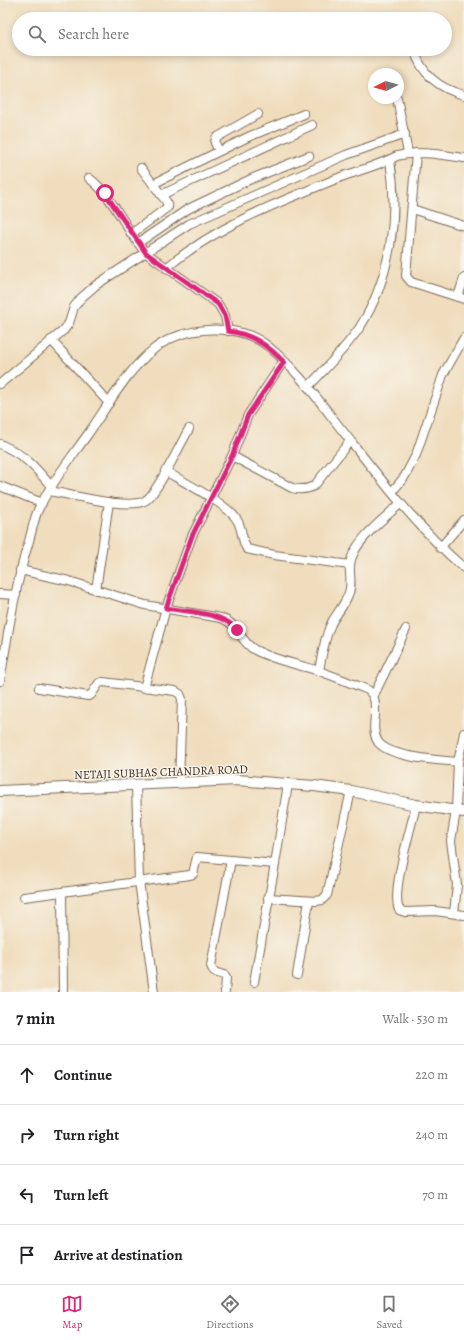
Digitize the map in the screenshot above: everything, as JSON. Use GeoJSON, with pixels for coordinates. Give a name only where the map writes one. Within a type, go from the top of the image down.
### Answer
{"type":"FeatureCollection","features":[{"type":"Feature","properties":{"kind":"main road","name":"NETAJI SUBHAS CHANDRA ROAD"},"geometry":{"type":"LineString","coordinates":[[0,791],[237,780],[351,791],[416,805],[460,811]]}},
{"type":"Feature","properties":{"kind":"street"},"geometry":{"type":"LineString","coordinates":[[417,56],[421,66],[431,79],[451,92],[464,95]]}},
{"type":"Feature","properties":{"kind":"street"},"geometry":{"type":"LineString","coordinates":[[399,104],[404,134],[412,153],[412,209],[406,276],[411,282],[461,298],[464,278]]}},
{"type":"Feature","properties":{"kind":"street"},"geometry":{"type":"LineString","coordinates":[[218,151],[215,143],[216,138],[258,114]]}},
{"type":"Feature","properties":{"kind":"street"},"geometry":{"type":"LineString","coordinates":[[153,184],[218,151],[304,114]]}},
{"type":"Feature","properties":{"kind":"street"},"geometry":{"type":"LineString","coordinates":[[162,195],[312,125]]}},
{"type":"Feature","properties":{"kind":"street"},"geometry":{"type":"LineString","coordinates":[[0,384],[64,330],[69,323],[74,307],[81,298],[96,285],[189,224],[340,158],[404,134]]}},
{"type":"Feature","properties":{"kind":"street"},"geometry":{"type":"LineString","coordinates":[[166,268],[191,248],[244,218],[283,200],[390,160],[412,153],[464,158]]}},
{"type":"Feature","properties":{"kind":"street"},"geometry":{"type":"LineString","coordinates":[[138,243],[188,209],[251,179],[309,156]]}},
{"type":"Feature","properties":{"kind":"street"},"geometry":{"type":"LineString","coordinates":[[308,387],[339,355],[359,328],[373,303],[383,276],[389,247],[393,213],[394,186],[390,160]]}},
{"type":"Feature","properties":{"kind":"street"},"geometry":{"type":"LineString","coordinates":[[131,234],[167,209],[168,204],[141,168]]}},
{"type":"Feature","properties":{"kind":"street"},"geometry":{"type":"LineString","coordinates":[[88,178],[105,193],[131,234],[146,253],[218,304],[225,316],[228,331]]}},
{"type":"Feature","properties":{"kind":"street"},"geometry":{"type":"LineString","coordinates":[[412,209],[464,226]]}},
{"type":"Feature","properties":{"kind":"street"},"geometry":{"type":"LineString","coordinates":[[0,681],[3,649],[16,595],[20,570],[37,511],[50,489],[109,403],[140,363],[154,349],[173,337],[194,332],[239,332],[257,339],[269,347],[308,387],[350,441],[440,548],[464,568]]}},
{"type":"Feature","properties":{"kind":"street"},"geometry":{"type":"LineString","coordinates":[[392,492],[405,476],[416,455],[443,375],[460,350],[464,338]]}},
{"type":"Feature","properties":{"kind":"street"},"geometry":{"type":"LineString","coordinates":[[51,340],[109,403]]}},
{"type":"Feature","properties":{"kind":"street"},"geometry":{"type":"LineString","coordinates":[[144,688],[166,608],[192,536],[232,456],[248,415],[284,362]]}},
{"type":"Feature","properties":{"kind":"street"},"geometry":{"type":"LineString","coordinates":[[0,444],[16,451],[25,458],[50,489],[109,502],[134,504],[146,501],[154,492],[189,429]]}},
{"type":"Feature","properties":{"kind":"street"},"geometry":{"type":"LineString","coordinates":[[232,456],[292,488],[300,490],[314,486],[350,441]]}},
{"type":"Feature","properties":{"kind":"street"},"geometry":{"type":"LineString","coordinates":[[165,471],[211,498],[237,519],[247,549],[274,555],[350,565]]}},
{"type":"Feature","properties":{"kind":"street"},"geometry":{"type":"LineString","coordinates":[[0,486],[42,503]]}},
{"type":"Feature","properties":{"kind":"street"},"geometry":{"type":"LineString","coordinates":[[96,590],[109,502]]}},
{"type":"Feature","properties":{"kind":"street"},"geometry":{"type":"LineString","coordinates":[[319,671],[326,638],[332,623],[348,596],[351,586],[350,565],[354,551],[365,537],[401,503]]}},
{"type":"Feature","properties":{"kind":"street"},"geometry":{"type":"LineString","coordinates":[[440,548],[464,520]]}},
{"type":"Feature","properties":{"kind":"street"},"geometry":{"type":"LineString","coordinates":[[20,570],[96,590],[145,605],[220,618],[230,622],[244,641],[254,649],[264,654],[319,671],[368,690],[374,694]]}},
{"type":"Feature","properties":{"kind":"street"},"geometry":{"type":"LineString","coordinates":[[0,594],[16,595]]}},
{"type":"Feature","properties":{"kind":"street"},"geometry":{"type":"LineString","coordinates":[[406,629],[374,694],[376,703],[374,731],[377,741],[382,746],[409,756],[458,762]]}},
{"type":"Feature","properties":{"kind":"street"},"geometry":{"type":"LineString","coordinates":[[39,688],[88,696],[91,695],[99,683],[102,682],[175,691],[180,694],[182,699],[179,783]]}},
{"type":"Feature","properties":{"kind":"street"},"geometry":{"type":"LineString","coordinates":[[454,913],[457,885],[451,841],[460,811],[458,762],[464,734]]}},
{"type":"Feature","properties":{"kind":"street"},"geometry":{"type":"LineString","coordinates":[[254,982],[288,784]]}},
{"type":"Feature","properties":{"kind":"street"},"geometry":{"type":"LineString","coordinates":[[136,785],[139,881],[154,992]]}},
{"type":"Feature","properties":{"kind":"street"},"geometry":{"type":"LineString","coordinates":[[268,898],[309,901],[322,900],[327,895],[351,791]]}},
{"type":"Feature","properties":{"kind":"street"},"geometry":{"type":"LineString","coordinates":[[416,805],[398,889],[396,903],[399,910],[405,912],[435,911],[464,915]]}},
{"type":"Feature","properties":{"kind":"street"},"geometry":{"type":"LineString","coordinates":[[24,897],[190,875],[193,874],[197,857],[275,864]]}},
{"type":"Feature","properties":{"kind":"street"},"geometry":{"type":"LineString","coordinates":[[225,992],[226,978],[224,975],[214,972],[212,966],[231,860]]}},
{"type":"Feature","properties":{"kind":"street"},"geometry":{"type":"LineString","coordinates":[[62,893],[63,992]]}},
{"type":"Feature","properties":{"kind":"street"},"geometry":{"type":"LineString","coordinates":[[297,975],[309,901]]}},
{"type":"Feature","properties":{"kind":"route"},"geometry":{"type":"LineString","coordinates":[[105,193],[146,253],[209,296],[218,304],[225,316],[228,331],[239,332],[257,339],[269,347],[284,362],[257,399],[248,415],[221,480],[201,516],[192,536],[166,608],[220,618],[230,622],[237,630]]}}]}
